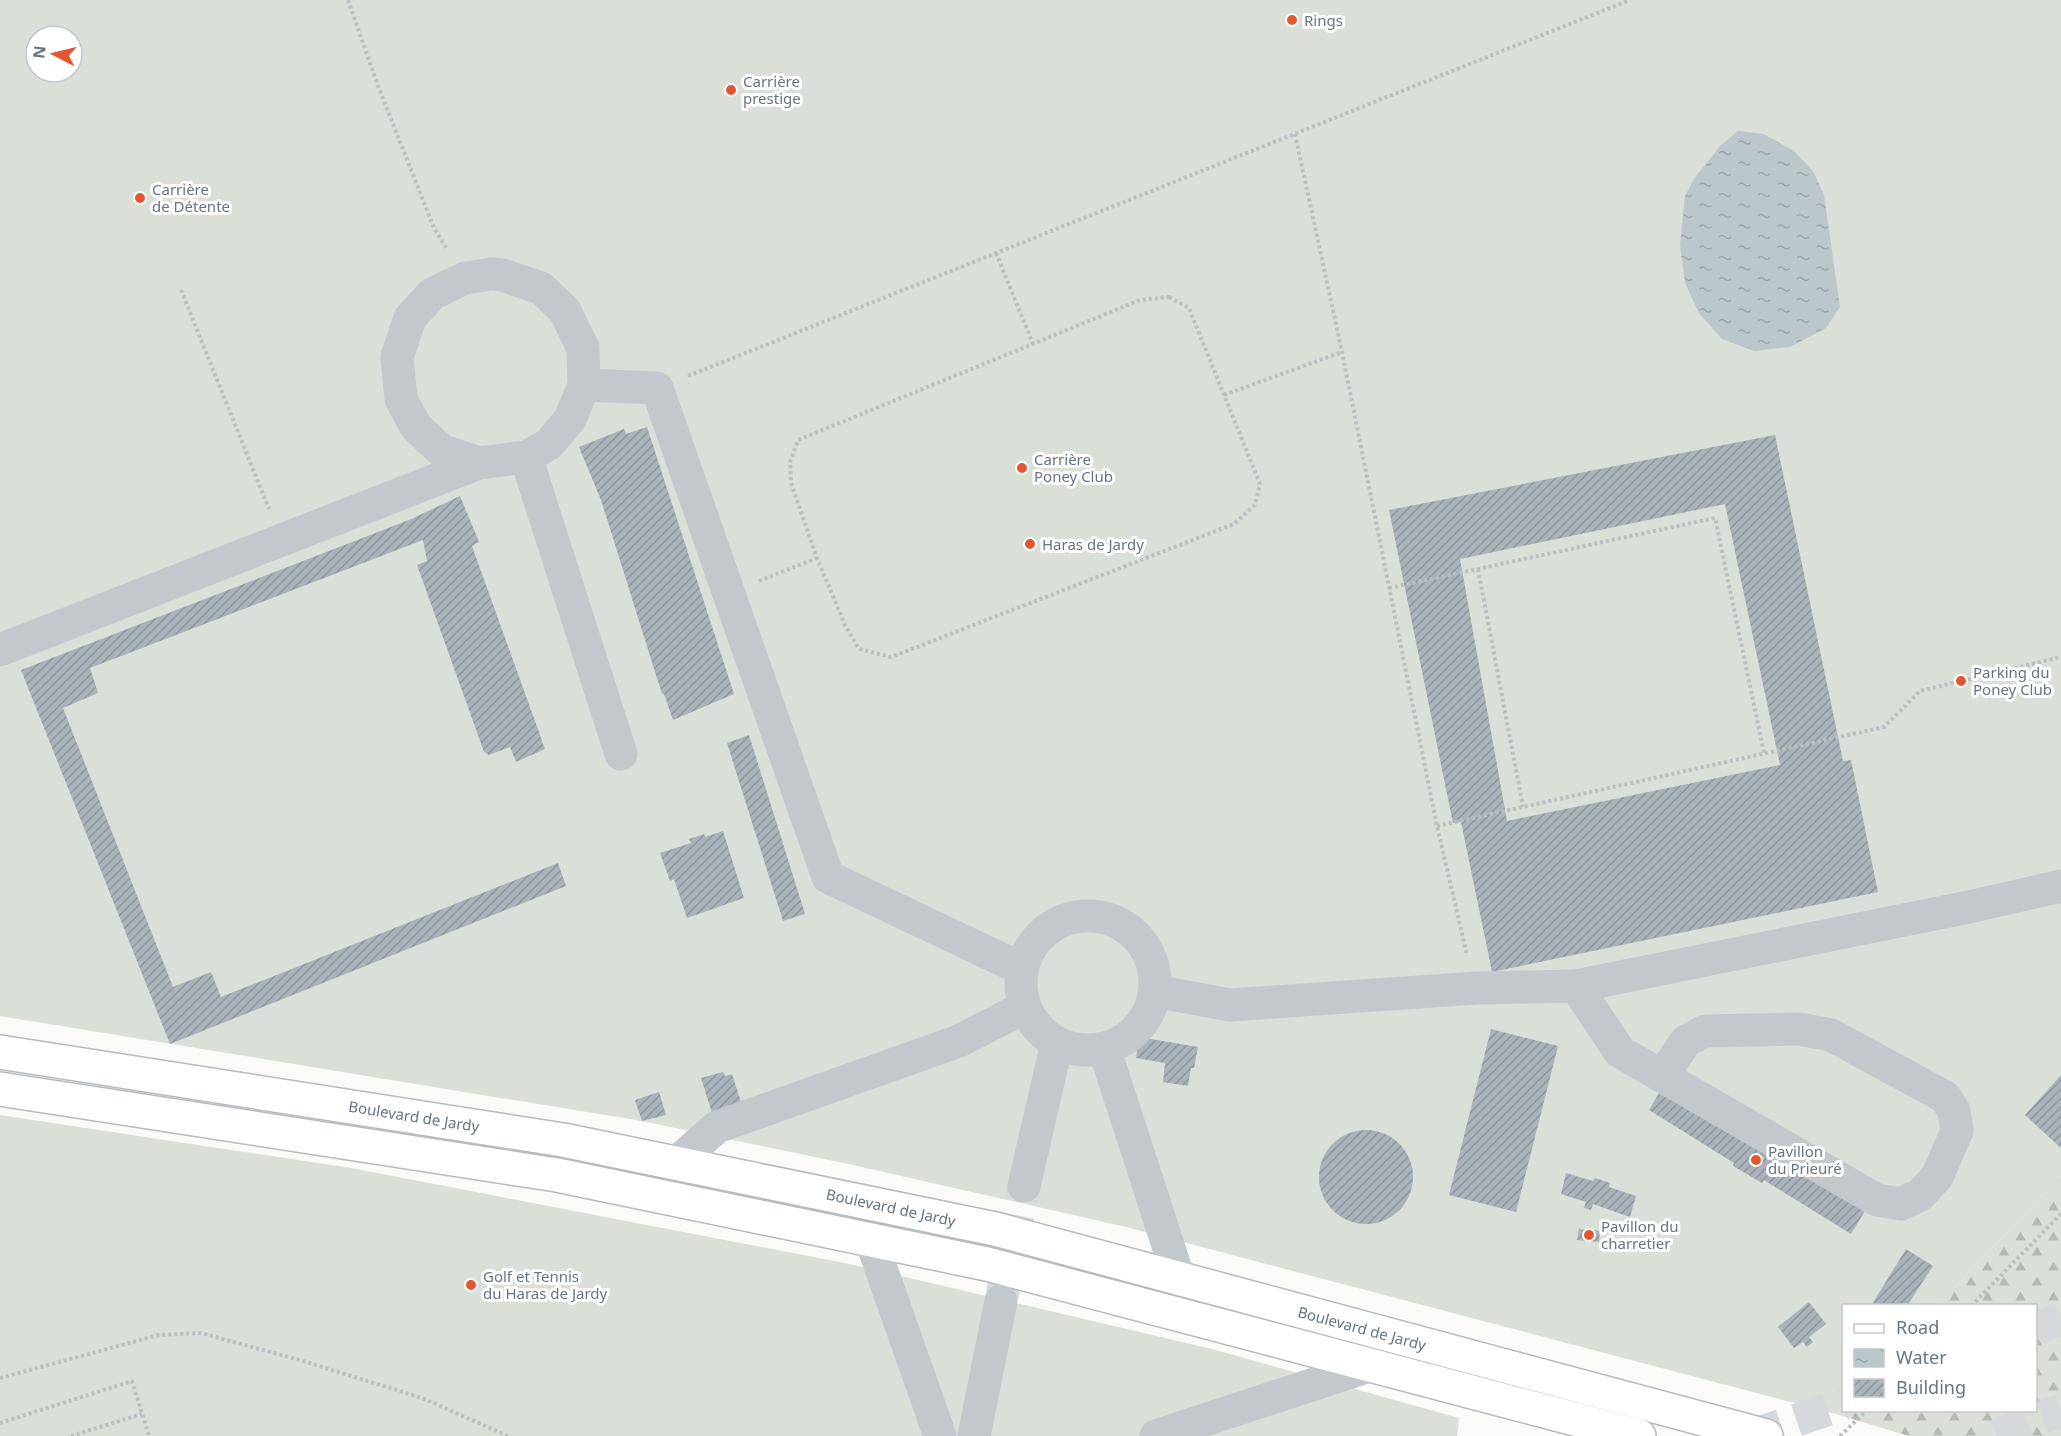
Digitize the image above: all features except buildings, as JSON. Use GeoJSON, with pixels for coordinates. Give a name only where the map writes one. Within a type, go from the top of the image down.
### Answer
{"type":"FeatureCollection","features":[{"type":"Feature","properties":{"kind":"main road","name":"Boulevard de Jardy"},"geometry":{"type":"LineString","coordinates":[[0,1052],[563,1140],[996,1229],[1766,1436]]}},
{"type":"Feature","properties":{"kind":"main road"},"geometry":{"type":"LineString","coordinates":[[0,1089],[557,1175],[987,1264],[1639,1436]]}},
{"type":"Feature","properties":{"kind":"lane"},"geometry":{"type":"LineString","coordinates":[[0,650],[479,463],[526,457],[549,444],[570,419],[584,385],[583,348],[565,311],[541,288],[502,275],[465,278],[432,294],[410,318],[397,357],[396,366],[401,399],[416,427],[441,450],[479,463]]}},
{"type":"Feature","properties":{"kind":"lane"},"geometry":{"type":"LineString","coordinates":[[584,385],[657,388],[828,877],[1022,969]]}},
{"type":"Feature","properties":{"kind":"lane"},"geometry":{"type":"LineString","coordinates":[[526,457],[621,754]]}},
{"type":"Feature","properties":{"kind":"lane"},"geometry":{"type":"LineString","coordinates":[[1154,991],[1230,1005],[1477,988],[1576,986],[1969,907],[2061,886]]}},
{"type":"Feature","properties":{"kind":"lane"},"geometry":{"type":"LineString","coordinates":[[1096,916],[1125,926],[1141,942],[1153,968],[1154,991],[1144,1019],[1129,1037],[1104,1048],[1079,1050],[1057,1043],[1035,1025],[1024,1006],[1022,969],[1030,947],[1046,930],[1067,918],[1096,916]]}},
{"type":"Feature","properties":{"kind":"lane"},"geometry":{"type":"LineString","coordinates":[[1576,986],[1620,1052],[1877,1200],[1901,1204],[1920,1195],[1937,1177],[1957,1131],[1954,1111],[1945,1097],[1831,1035],[1799,1029],[1705,1031],[1686,1041],[1662,1076]]}},
{"type":"Feature","properties":{"kind":"lane"},"geometry":{"type":"LineString","coordinates":[[676,1163],[717,1127],[959,1041],[1024,1006]]}},
{"type":"Feature","properties":{"kind":"lane"},"geometry":{"type":"LineString","coordinates":[[1024,1186],[1057,1043]]}},
{"type":"Feature","properties":{"kind":"lane"},"geometry":{"type":"LineString","coordinates":[[1104,1048],[1179,1279]]}},
{"type":"Feature","properties":{"kind":"lane"},"geometry":{"type":"LineString","coordinates":[[871,1240],[940,1436]]}},
{"type":"Feature","properties":{"kind":"lane"},"geometry":{"type":"LineString","coordinates":[[974,1436],[1001,1301]]}},
{"type":"Feature","properties":{"kind":"lane"},"geometry":{"type":"LineString","coordinates":[[1156,1436],[1369,1366]]}},
{"type":"Feature","properties":{"kind":"path"},"geometry":{"type":"LineString","coordinates":[[348,0],[378,86],[434,228],[465,278]]}},
{"type":"Feature","properties":{"kind":"path"},"geometry":{"type":"LineString","coordinates":[[657,388],[1630,0]]}},
{"type":"Feature","properties":{"kind":"path"},"geometry":{"type":"LineString","coordinates":[[1295,134],[1342,352],[1437,826],[1462,939],[1477,988]]}},
{"type":"Feature","properties":{"kind":"path"},"geometry":{"type":"LineString","coordinates":[[996,253],[1033,344]]}},
{"type":"Feature","properties":{"kind":"path"},"geometry":{"type":"LineString","coordinates":[[181,290],[281,540]]}},
{"type":"Feature","properties":{"kind":"path"},"geometry":{"type":"LineString","coordinates":[[1169,297],[1189,308],[1260,484],[1255,506],[1234,524],[891,657],[859,649],[845,625],[817,558],[790,483],[790,462],[798,440],[1033,344],[1140,300],[1169,297]]}},
{"type":"Feature","properties":{"kind":"path"},"geometry":{"type":"LineString","coordinates":[[1224,394],[1342,352]]}},
{"type":"Feature","properties":{"kind":"path"},"geometry":{"type":"LineString","coordinates":[[1389,588],[1715,518],[1764,753]]}},
{"type":"Feature","properties":{"kind":"path"},"geometry":{"type":"LineString","coordinates":[[728,592],[817,558]]}},
{"type":"Feature","properties":{"kind":"path"},"geometry":{"type":"LineString","coordinates":[[1478,569],[1523,807]]}},
{"type":"Feature","properties":{"kind":"path"},"geometry":{"type":"LineString","coordinates":[[1437,826],[1884,727],[1920,691],[2061,657]]}},
{"type":"Feature","properties":{"kind":"path"},"geometry":{"type":"LineString","coordinates":[[1972,1304],[2061,1214]]}},
{"type":"Feature","properties":{"kind":"path"},"geometry":{"type":"LineString","coordinates":[[0,1378],[159,1335],[201,1333],[303,1361],[422,1398],[508,1436]]}},
{"type":"Feature","properties":{"kind":"path"},"geometry":{"type":"LineString","coordinates":[[0,1423],[132,1381],[149,1436]]}},
{"type":"Feature","properties":{"kind":"path"},"geometry":{"type":"LineString","coordinates":[[1840,1436],[1865,1412]]}},
{"type":"Feature","properties":{"kind":"path"},"geometry":{"type":"LineString","coordinates":[[71,1436],[142,1414]]}},
{"type":"Feature","properties":{"kind":"green space","name":"Haras de Jardy"},"geometry":{"type":"Polygon","coordinates":[[[0,0],[2061,0],[2061,1176],[1939,1304],[1842,1304],[1842,1407],[1836,1414],[1126,1227],[853,1165],[642,1121],[0,1016],[0,0]]]}},
{"type":"Feature","properties":{"kind":"green space","name":"Golf et Tennis du Haras de Jardy"},"geometry":{"type":"Polygon","coordinates":[[[0,1115],[351,1168],[850,1264],[1212,1349],[1459,1418],[1457,1436],[0,1436],[0,1115]]]}},
{"type":"Feature","properties":{"kind":"green space"},"geometry":{"type":"Polygon","coordinates":[[[2061,1176],[2061,1436],[1909,1436],[1836,1414],[1842,1407],[1842,1412],[2037,1412],[2037,1304],[1939,1304],[2061,1176]]]}},
{"type":"Feature","properties":{"kind":"water"},"geometry":{"type":"Polygon","coordinates":[[[1738,131],[1764,134],[1794,151],[1813,171],[1824,195],[1840,307],[1826,328],[1790,347],[1754,351],[1722,339],[1699,313],[1685,283],[1680,245],[1685,196],[1694,179],[1720,146],[1738,131]]]}},
{"type":"Feature","properties":{"kind":"tunnel"},"geometry":{"type":"LineString","coordinates":[[1002,1296],[1024,1186]]}},
{"type":"Feature","properties":{"kind":"tunnel"},"geometry":{"type":"LineString","coordinates":[[2037,1329],[2061,1318]]}},
{"type":"Feature","properties":{"kind":"tunnel"},"geometry":{"type":"LineString","coordinates":[[1750,1436],[1842,1405]]}},
{"type":"Feature","properties":{"kind":"tunnel"},"geometry":{"type":"LineString","coordinates":[[1997,1436],[2061,1410]]}},
{"type":"Feature","properties":{"kind":"place","name":"Rings"},"geometry":{"type":"Point","coordinates":[1292,20]}},
{"type":"Feature","properties":{"kind":"place","name":"Carrière prestige"},"geometry":{"type":"Point","coordinates":[731,90]}},
{"type":"Feature","properties":{"kind":"place","name":"Carrière de Détente"},"geometry":{"type":"Point","coordinates":[140,198]}},
{"type":"Feature","properties":{"kind":"place","name":"Carrière Poney Club"},"geometry":{"type":"Point","coordinates":[1022,468]}},
{"type":"Feature","properties":{"kind":"place","name":"Haras de Jardy"},"geometry":{"type":"Point","coordinates":[1030,544]}},
{"type":"Feature","properties":{"kind":"place","name":"Parking du Poney Club"},"geometry":{"type":"Point","coordinates":[1961,681]}},
{"type":"Feature","properties":{"kind":"place","name":"Pavillon du Prieuré"},"geometry":{"type":"Point","coordinates":[1756,1160]}},
{"type":"Feature","properties":{"kind":"place","name":"Pavillon du charretier"},"geometry":{"type":"Point","coordinates":[1589,1235]}},
{"type":"Feature","properties":{"kind":"place","name":"Golf et Tennis du Haras de Jardy"},"geometry":{"type":"Point","coordinates":[471,1285]}}]}
